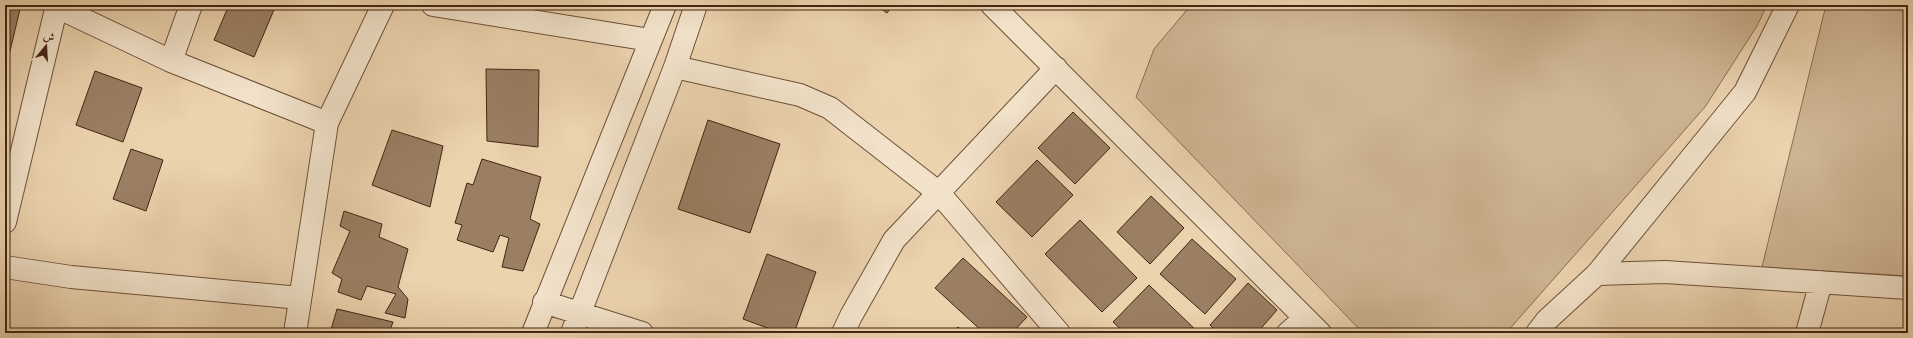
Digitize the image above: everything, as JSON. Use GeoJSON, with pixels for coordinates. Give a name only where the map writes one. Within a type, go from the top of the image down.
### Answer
{"type":"FeatureCollection","features":[{"type":"Feature","properties":{"kind":"street"},"geometry":{"type":"LineString","coordinates":[[172,61],[191,5]]}},
{"type":"Feature","properties":{"kind":"street"},"geometry":{"type":"LineString","coordinates":[[295,333],[327,123],[384,5]]}},
{"type":"Feature","properties":{"kind":"street"},"geometry":{"type":"LineString","coordinates":[[433,5],[650,40]]}},
{"type":"Feature","properties":{"kind":"street"},"geometry":{"type":"LineString","coordinates":[[532,333],[665,5]]}},
{"type":"Feature","properties":{"kind":"street"},"geometry":{"type":"LineString","coordinates":[[576,323],[675,68],[696,5]]}},
{"type":"Feature","properties":{"kind":"street"},"geometry":{"type":"LineString","coordinates":[[992,5],[1313,326],[1288,333]]}},
{"type":"Feature","properties":{"kind":"street"},"geometry":{"type":"LineString","coordinates":[[1537,333],[1547,320],[1597,274],[1746,92],[1788,5]]}},
{"type":"Feature","properties":{"kind":"street"},"geometry":{"type":"LineString","coordinates":[[5,222],[57,6],[172,61],[327,123]]}},
{"type":"Feature","properties":{"kind":"street"},"geometry":{"type":"LineString","coordinates":[[675,68],[800,95],[830,108],[939,193],[1059,333]]}},
{"type":"Feature","properties":{"kind":"street"},"geometry":{"type":"LineString","coordinates":[[843,333],[850,316],[894,240],[1056,68]]}},
{"type":"Feature","properties":{"kind":"street"},"geometry":{"type":"LineString","coordinates":[[5,267],[71,277],[300,298]]}},
{"type":"Feature","properties":{"kind":"street"},"geometry":{"type":"LineString","coordinates":[[1597,274],[1665,272],[1908,288]]}},
{"type":"Feature","properties":{"kind":"street"},"geometry":{"type":"LineString","coordinates":[[1807,333],[1821,282]]}},
{"type":"Feature","properties":{"kind":"street"},"geometry":{"type":"LineString","coordinates":[[544,302],[576,323],[642,333]]}},
{"type":"Feature","properties":{"kind":"shaded area"},"geometry":{"type":"Polygon","coordinates":[[[1191,5],[1767,5],[1757,26],[1705,107],[1506,333],[1363,333],[1136,97],[1154,49],[1191,5]]]}},
{"type":"Feature","properties":{"kind":"shaded area"},"geometry":{"type":"Polygon","coordinates":[[[1826,5],[1908,5],[1908,276],[1762,267],[1826,5]]]}},
{"type":"Feature","properties":{"kind":"building"},"geometry":{"type":"Polygon","coordinates":[[[5,5],[21,5],[5,72],[5,5]]]}},
{"type":"Feature","properties":{"kind":"building"},"geometry":{"type":"Polygon","coordinates":[[[229,5],[276,5],[254,57],[214,40],[229,5]]]}},
{"type":"Feature","properties":{"kind":"building"},"geometry":{"type":"Polygon","coordinates":[[[876,5],[893,5],[887,13],[876,5]]]}},
{"type":"Feature","properties":{"kind":"building"},"geometry":{"type":"Polygon","coordinates":[[[486,69],[539,70],[538,147],[487,141],[486,69]]]}},
{"type":"Feature","properties":{"kind":"building"},"geometry":{"type":"Polygon","coordinates":[[[95,71],[142,88],[123,142],[76,125],[95,71]]]}},
{"type":"Feature","properties":{"kind":"building"},"geometry":{"type":"Polygon","coordinates":[[[1073,112],[1110,148],[1075,184],[1038,148],[1073,112]]]}},
{"type":"Feature","properties":{"kind":"building"},"geometry":{"type":"Polygon","coordinates":[[[708,120],[780,144],[750,233],[678,209],[708,120]]]}},
{"type":"Feature","properties":{"kind":"building"},"geometry":{"type":"Polygon","coordinates":[[[392,130],[443,146],[430,207],[372,185],[392,130]]]}},
{"type":"Feature","properties":{"kind":"building"},"geometry":{"type":"Polygon","coordinates":[[[131,149],[163,160],[146,211],[113,199],[131,149]]]}},
{"type":"Feature","properties":{"kind":"building"},"geometry":{"type":"Polygon","coordinates":[[[482,159],[541,177],[530,219],[540,224],[523,271],[502,267],[509,238],[500,235],[493,252],[457,240],[462,225],[455,223],[467,183],[473,185],[482,159]]]}},
{"type":"Feature","properties":{"kind":"building"},"geometry":{"type":"Polygon","coordinates":[[[1037,160],[1073,195],[1032,237],[996,202],[1037,160]]]}},
{"type":"Feature","properties":{"kind":"building"},"geometry":{"type":"Polygon","coordinates":[[[1151,196],[1184,228],[1150,264],[1117,232],[1151,196]]]}},
{"type":"Feature","properties":{"kind":"building"},"geometry":{"type":"Polygon","coordinates":[[[344,211],[382,224],[379,237],[408,249],[398,287],[408,299],[405,318],[385,313],[396,294],[367,286],[361,300],[338,292],[342,279],[332,273],[350,231],[340,226],[344,211]]]}},
{"type":"Feature","properties":{"kind":"building"},"geometry":{"type":"Polygon","coordinates":[[[1080,220],[1137,278],[1102,312],[1045,254],[1080,220]]]}},
{"type":"Feature","properties":{"kind":"building"},"geometry":{"type":"Polygon","coordinates":[[[1192,239],[1236,279],[1205,314],[1160,274],[1192,239]]]}},
{"type":"Feature","properties":{"kind":"building"},"geometry":{"type":"Polygon","coordinates":[[[767,254],[816,272],[794,333],[781,333],[743,319],[767,254]]]}},
{"type":"Feature","properties":{"kind":"building"},"geometry":{"type":"Polygon","coordinates":[[[963,258],[1027,317],[1012,333],[984,333],[935,288],[963,258]]]}},
{"type":"Feature","properties":{"kind":"building"},"geometry":{"type":"Polygon","coordinates":[[[1248,283],[1277,310],[1257,333],[1218,333],[1210,325],[1248,283]]]}},
{"type":"Feature","properties":{"kind":"building"},"geometry":{"type":"Polygon","coordinates":[[[1149,285],[1199,333],[1125,333],[1113,322],[1149,285]]]}},
{"type":"Feature","properties":{"kind":"building"},"geometry":{"type":"Polygon","coordinates":[[[337,309],[393,322],[389,333],[330,333],[337,309]]]}},
{"type":"Feature","properties":{"kind":"building"},"geometry":{"type":"Polygon","coordinates":[[[958,327],[965,333],[953,333],[958,327]]]}}]}
